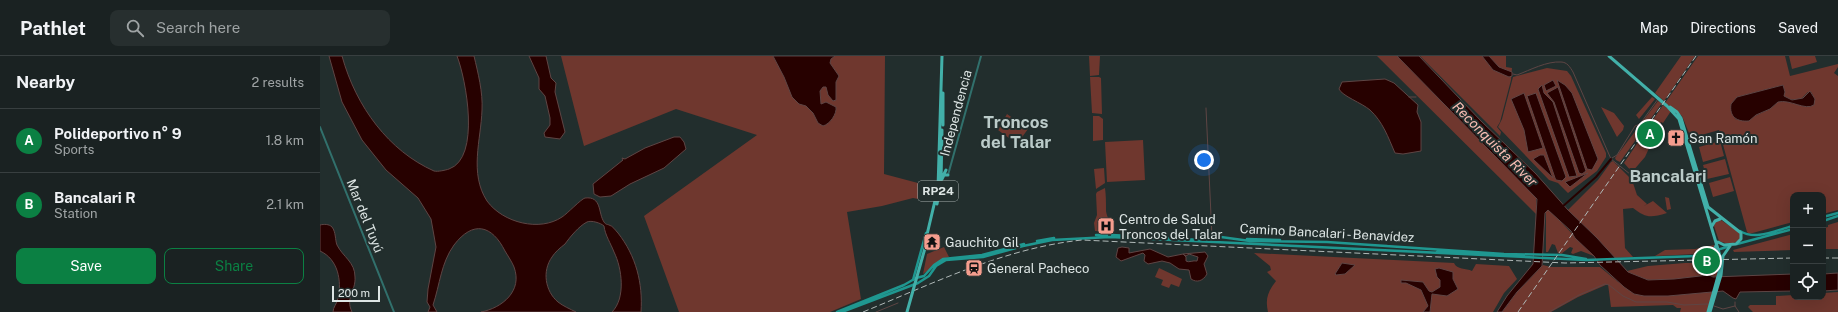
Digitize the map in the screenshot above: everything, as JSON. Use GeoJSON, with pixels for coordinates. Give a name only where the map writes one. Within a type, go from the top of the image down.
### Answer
{"type":"FeatureCollection","features":[{"type":"Feature","properties":{"kind":"main road","name":"RP24"},"geometry":{"type":"LineString","coordinates":[[926,242],[938,191],[943,56]]}},
{"type":"Feature","properties":{"kind":"main road","name":"RP24"},"geometry":{"type":"LineString","coordinates":[[906,312],[941,183],[943,56]]}},
{"type":"Feature","properties":{"kind":"main road"},"geometry":{"type":"LineString","coordinates":[[1608,56],[1657,98],[1677,112],[1681,118],[1708,207],[1722,219],[1747,235],[1756,236],[1790,228]]}},
{"type":"Feature","properties":{"kind":"main road"},"geometry":{"type":"LineString","coordinates":[[1667,106],[1679,119],[1712,228],[1718,242],[1720,275]]}},
{"type":"Feature","properties":{"kind":"main road"},"geometry":{"type":"LineString","coordinates":[[941,183],[946,170]]}},
{"type":"Feature","properties":{"kind":"main road"},"geometry":{"type":"LineString","coordinates":[[914,284],[913,279],[934,201],[939,172]]}},
{"type":"Feature","properties":{"kind":"main road"},"geometry":{"type":"LineString","coordinates":[[943,176],[948,175]]}},
{"type":"Feature","properties":{"kind":"main road"},"geometry":{"type":"LineString","coordinates":[[1826,218],[1838,213]]}},
{"type":"Feature","properties":{"kind":"main road"},"geometry":{"type":"LineString","coordinates":[[1826,218],[1838,216]]}},
{"type":"Feature","properties":{"kind":"main road"},"geometry":{"type":"LineString","coordinates":[[1712,228],[1715,221],[1722,219]]}},
{"type":"Feature","properties":{"kind":"main road"},"geometry":{"type":"LineString","coordinates":[[1718,242],[1722,245],[1730,246],[1790,228]]}},
{"type":"Feature","properties":{"kind":"main road"},"geometry":{"type":"LineString","coordinates":[[1736,244],[1741,239],[1739,231]]}},
{"type":"Feature","properties":{"kind":"main road","name":"Camino Bancalari - Benavídez"},"geometry":{"type":"LineString","coordinates":[[837,312],[904,285],[913,279],[926,276],[934,265],[945,259],[982,255],[1044,239],[1101,235],[1201,240],[1230,238],[1318,242],[1365,246],[1378,244],[1545,259],[1594,260],[1678,258],[1709,254],[1730,246]]}},
{"type":"Feature","properties":{"kind":"main road","name":"Camino Bancalari - Benavídez"},"geometry":{"type":"LineString","coordinates":[[842,312],[914,284],[928,277],[936,266],[946,260],[984,257],[1023,246],[1061,239],[1110,237],[1462,255],[1546,254],[1594,260]]}},
{"type":"Feature","properties":{"kind":"main road"},"geometry":{"type":"LineString","coordinates":[[1225,238],[1219,238],[1218,240],[1230,243]]}},
{"type":"Feature","properties":{"kind":"main road"},"geometry":{"type":"LineString","coordinates":[[1303,247],[1322,247],[1322,244],[1318,242]]}},
{"type":"Feature","properties":{"kind":"main road"},"geometry":{"type":"LineString","coordinates":[[1709,254],[1718,242]]}},
{"type":"Feature","properties":{"kind":"main road"},"geometry":{"type":"LineString","coordinates":[[1330,243],[1326,244],[1328,247],[1349,249]]}},
{"type":"Feature","properties":{"kind":"main road"},"geometry":{"type":"LineString","coordinates":[[1709,312],[1720,275],[1724,253],[1730,246]]}},
{"type":"Feature","properties":{"kind":"main road"},"geometry":{"type":"LineString","coordinates":[[1414,248],[1444,252]]}},
{"type":"Feature","properties":{"kind":"main road"},"geometry":{"type":"LineString","coordinates":[[1423,252],[1502,255]]}},
{"type":"Feature","properties":{"kind":"main road"},"geometry":{"type":"LineString","coordinates":[[1709,254],[1720,256]]}},
{"type":"Feature","properties":{"kind":"street","name":"Independencia"},"geometry":{"type":"LineString","coordinates":[[948,175],[981,56]]}},
{"type":"Feature","properties":{"kind":"street","name":"Mar del Tuyú"},"geometry":{"type":"LineString","coordinates":[[320,127],[394,312]]}},
{"type":"Feature","properties":{"kind":"shaded area"},"geometry":{"type":"Polygon","coordinates":[[[561,56],[885,56],[884,174],[933,187],[929,201],[913,198],[882,206],[847,212],[861,299],[830,312],[679,312],[644,216],[757,135],[676,109],[584,146],[561,56]]]}},
{"type":"Feature","properties":{"kind":"shaded area"},"geometry":{"type":"Polygon","coordinates":[[[1089,56],[1100,56],[1099,75],[1090,76],[1089,56]]]}},
{"type":"Feature","properties":{"kind":"shaded area"},"geometry":{"type":"Polygon","coordinates":[[[1377,56],[1397,56],[1410,68],[1536,197],[1536,214],[1377,56]]]}},
{"type":"Feature","properties":{"kind":"shaded area"},"geometry":{"type":"Polygon","coordinates":[[[1420,56],[1506,56],[1506,67],[1512,68],[1511,80],[1500,122],[1497,127],[1501,132],[1500,136],[1420,56]]]}},
{"type":"Feature","properties":{"kind":"shaded area"},"geometry":{"type":"Polygon","coordinates":[[[1681,56],[1695,56],[1664,101],[1655,93],[1681,56]]]}},
{"type":"Feature","properties":{"kind":"shaded area"},"geometry":{"type":"Polygon","coordinates":[[[1698,56],[1785,56],[1790,76],[1838,64],[1838,67],[1834,73],[1838,76],[1838,210],[1826,213],[1826,192],[1790,192],[1790,223],[1749,234],[1747,232],[1719,130],[1691,138],[1682,116],[1665,103],[1698,56]],[[1783,85],[1737,97],[1731,104],[1735,119],[1744,121],[1770,109],[1778,102],[1791,101],[1807,107],[1813,95],[1811,92],[1808,92],[1800,100],[1787,99],[1784,96],[1785,92],[1783,85]]]}},
{"type":"Feature","properties":{"kind":"shaded area"},"geometry":{"type":"Polygon","coordinates":[[[1789,56],[1815,56],[1817,62],[1792,69],[1789,56]]]}},
{"type":"Feature","properties":{"kind":"shaded area"},"geometry":{"type":"Polygon","coordinates":[[[1547,68],[1567,71],[1571,76],[1606,153],[1606,157],[1597,171],[1568,193],[1558,183],[1549,180],[1498,127],[1502,119],[1513,77],[1547,68]]]}},
{"type":"Feature","properties":{"kind":"shaded area"},"geometry":{"type":"Polygon","coordinates":[[[1090,77],[1101,78],[1102,114],[1092,113],[1090,77]]]}},
{"type":"Feature","properties":{"kind":"shaded area"},"geometry":{"type":"Polygon","coordinates":[[[1652,97],[1655,99],[1639,119],[1636,115],[1652,97]]]}},
{"type":"Feature","properties":{"kind":"shaded area"},"geometry":{"type":"Polygon","coordinates":[[[1658,101],[1662,103],[1620,162],[1616,160],[1615,158],[1658,101]]]}},
{"type":"Feature","properties":{"kind":"shaded area"},"geometry":{"type":"Polygon","coordinates":[[[1663,105],[1671,111],[1663,123],[1661,122],[1645,157],[1632,172],[1624,163],[1663,105]]]}},
{"type":"Feature","properties":{"kind":"shaded area"},"geometry":{"type":"Polygon","coordinates":[[[1601,107],[1614,113],[1624,126],[1623,130],[1617,137],[1601,107]]]}},
{"type":"Feature","properties":{"kind":"shaded area"},"geometry":{"type":"Polygon","coordinates":[[[1007,114],[1028,129],[1017,144],[998,130],[1007,114]]]}},
{"type":"Feature","properties":{"kind":"shaded area"},"geometry":{"type":"Polygon","coordinates":[[[1093,116],[1099,116],[1103,119],[1103,140],[1093,141],[1093,116]]]}},
{"type":"Feature","properties":{"kind":"shaded area"},"geometry":{"type":"Polygon","coordinates":[[[1143,140],[1145,180],[1107,182],[1105,142],[1143,140]]]}},
{"type":"Feature","properties":{"kind":"shaded area"},"geometry":{"type":"Polygon","coordinates":[[[1720,141],[1724,156],[1703,162],[1699,147],[1720,141]]]}},
{"type":"Feature","properties":{"kind":"shaded area"},"geometry":{"type":"Polygon","coordinates":[[[1725,159],[1729,174],[1707,179],[1703,165],[1725,159]]]}},
{"type":"Feature","properties":{"kind":"shaded area"},"geometry":{"type":"Polygon","coordinates":[[[1613,161],[1632,180],[1637,195],[1647,204],[1644,206],[1653,201],[1667,213],[1656,216],[1648,216],[1641,214],[1633,208],[1623,209],[1625,248],[1633,257],[1615,258],[1568,210],[1598,180],[1613,161]]]}},
{"type":"Feature","properties":{"kind":"shaded area"},"geometry":{"type":"Polygon","coordinates":[[[1104,168],[1105,183],[1096,189],[1094,169],[1104,168]]]}},
{"type":"Feature","properties":{"kind":"shaded area"},"geometry":{"type":"Polygon","coordinates":[[[1730,177],[1734,191],[1713,197],[1709,183],[1730,177]]]}},
{"type":"Feature","properties":{"kind":"shaded area"},"geometry":{"type":"Polygon","coordinates":[[[1105,188],[1106,211],[1111,229],[1110,232],[1095,231],[1094,223],[1097,215],[1096,194],[1105,188]]]}},
{"type":"Feature","properties":{"kind":"shaded area"},"geometry":{"type":"Polygon","coordinates":[[[1665,197],[1669,198],[1671,209],[1667,210],[1665,197]]]}},
{"type":"Feature","properties":{"kind":"shaded area"},"geometry":{"type":"Polygon","coordinates":[[[1546,210],[1551,212],[1594,256],[1581,251],[1573,254],[1571,253],[1573,248],[1570,247],[1561,254],[1558,253],[1555,245],[1552,244],[1548,252],[1546,252],[1546,210]]]}},
{"type":"Feature","properties":{"kind":"shaded area"},"geometry":{"type":"Polygon","coordinates":[[[1721,220],[1740,233],[1740,239],[1730,243],[1719,241],[1714,226],[1715,222],[1721,220]]]}},
{"type":"Feature","properties":{"kind":"shaded area"},"geometry":{"type":"Polygon","coordinates":[[[1838,222],[1838,249],[1826,249],[1826,227],[1828,227],[1828,225],[1838,222]]]}},
{"type":"Feature","properties":{"kind":"shaded area"},"geometry":{"type":"Polygon","coordinates":[[[1790,235],[1790,250],[1734,252],[1733,250],[1790,235]]]}},
{"type":"Feature","properties":{"kind":"shaded area"},"geometry":{"type":"Polygon","coordinates":[[[1714,245],[1715,247],[1698,251],[1697,254],[1655,256],[1665,250],[1695,249],[1714,245]]]}},
{"type":"Feature","properties":{"kind":"shaded area"},"geometry":{"type":"Polygon","coordinates":[[[944,247],[949,257],[945,258],[923,274],[927,254],[944,247]]]}},
{"type":"Feature","properties":{"kind":"shaded area"},"geometry":{"type":"Polygon","coordinates":[[[1254,253],[1454,263],[1459,268],[1472,271],[1476,264],[1509,266],[1517,279],[1504,293],[1493,312],[1268,312],[1268,295],[1276,281],[1267,272],[1271,270],[1270,266],[1254,253]]]}},
{"type":"Feature","properties":{"kind":"shaded area"},"geometry":{"type":"Polygon","coordinates":[[[1685,263],[1719,263],[1717,276],[1713,277],[1709,275],[1678,280],[1656,281],[1636,276],[1627,271],[1648,266],[1685,263]]]}},
{"type":"Feature","properties":{"kind":"shaded area"},"geometry":{"type":"Polygon","coordinates":[[[1543,265],[1551,267],[1600,267],[1618,282],[1677,295],[1713,291],[1707,312],[1680,312],[1681,308],[1677,308],[1673,305],[1611,307],[1608,284],[1578,297],[1551,312],[1502,312],[1517,292],[1543,265]]]}},
{"type":"Feature","properties":{"kind":"shaded area"},"geometry":{"type":"Polygon","coordinates":[[[1159,268],[1182,279],[1179,287],[1171,284],[1169,288],[1161,285],[1163,280],[1155,277],[1159,268]]]}},
{"type":"Feature","properties":{"kind":"shaded area"},"geometry":{"type":"Polygon","coordinates":[[[1838,292],[1838,312],[1753,312],[1748,307],[1750,305],[1776,305],[1776,296],[1790,295],[1790,300],[1826,300],[1826,293],[1838,292]]]}},
{"type":"Feature","properties":{"kind":"water"},"geometry":{"type":"Polygon","coordinates":[[[329,56],[342,56],[348,75],[365,110],[389,139],[403,152],[418,162],[434,171],[438,171],[449,169],[459,162],[465,150],[468,134],[467,99],[461,67],[457,56],[474,56],[482,96],[477,168],[478,179],[487,201],[494,209],[512,220],[533,224],[553,222],[562,217],[585,198],[590,198],[597,202],[604,222],[612,226],[618,233],[634,260],[641,291],[641,312],[612,312],[619,299],[621,291],[621,274],[617,259],[604,226],[591,221],[581,226],[553,255],[546,274],[546,281],[550,292],[558,302],[576,312],[481,312],[496,307],[509,297],[516,284],[516,276],[514,267],[500,242],[488,231],[475,229],[461,237],[454,245],[446,259],[433,305],[437,312],[428,312],[430,307],[427,302],[428,289],[436,247],[431,219],[418,198],[386,170],[362,140],[342,102],[329,56]]]}},
{"type":"Feature","properties":{"kind":"water"},"geometry":{"type":"Polygon","coordinates":[[[529,56],[546,56],[551,78],[556,83],[555,92],[565,132],[560,139],[545,137],[544,133],[550,125],[550,118],[545,96],[539,89],[539,78],[529,56]]]}},
{"type":"Feature","properties":{"kind":"water"},"geometry":{"type":"Polygon","coordinates":[[[773,56],[835,56],[831,59],[830,63],[839,76],[836,82],[836,100],[833,101],[828,95],[826,87],[823,87],[820,91],[821,104],[826,102],[836,107],[834,116],[828,123],[823,126],[818,123],[813,113],[806,106],[799,104],[792,97],[773,56]]]}},
{"type":"Feature","properties":{"kind":"water","name":"Reconquista River"},"geometry":{"type":"Polygon","coordinates":[[[1397,56],[1419,56],[1481,121],[1536,174],[1568,210],[1597,238],[1628,272],[1648,280],[1709,275],[1713,277],[1790,274],[1790,291],[1740,292],[1736,299],[1723,291],[1668,296],[1644,296],[1634,294],[1600,265],[1594,256],[1575,238],[1571,231],[1548,210],[1545,213],[1542,266],[1517,292],[1502,312],[1497,312],[1507,296],[1533,264],[1537,199],[1397,56]]]}},
{"type":"Feature","properties":{"kind":"water"},"geometry":{"type":"Polygon","coordinates":[[[1482,56],[1489,56],[1499,67],[1512,72],[1512,76],[1509,77],[1493,70],[1482,56]]]}},
{"type":"Feature","properties":{"kind":"water"},"geometry":{"type":"Polygon","coordinates":[[[1385,79],[1394,83],[1418,105],[1417,112],[1421,122],[1421,151],[1403,154],[1395,153],[1385,130],[1375,115],[1366,107],[1341,92],[1339,89],[1342,82],[1385,79]]]}},
{"type":"Feature","properties":{"kind":"water"},"geometry":{"type":"Polygon","coordinates":[[[1553,80],[1556,86],[1546,91],[1544,85],[1553,80]]]}},
{"type":"Feature","properties":{"kind":"water"},"geometry":{"type":"Polygon","coordinates":[[[1557,80],[1565,85],[1572,93],[1598,159],[1592,170],[1587,169],[1557,80]]]}},
{"type":"Feature","properties":{"kind":"water"},"geometry":{"type":"Polygon","coordinates":[[[1542,85],[1544,93],[1553,102],[1577,176],[1569,177],[1538,89],[1542,85]]]}},
{"type":"Feature","properties":{"kind":"water"},"geometry":{"type":"Polygon","coordinates":[[[1783,85],[1785,92],[1784,96],[1792,100],[1803,98],[1810,91],[1815,99],[1814,105],[1806,107],[1787,102],[1778,102],[1770,109],[1756,115],[1749,121],[1741,121],[1735,118],[1731,112],[1731,104],[1737,97],[1783,85]]]}},
{"type":"Feature","properties":{"kind":"water"},"geometry":{"type":"Polygon","coordinates":[[[1558,87],[1586,171],[1582,174],[1579,173],[1554,102],[1547,93],[1558,87]]]}},
{"type":"Feature","properties":{"kind":"water"},"geometry":{"type":"Polygon","coordinates":[[[1524,93],[1543,148],[1528,152],[1524,130],[1511,99],[1524,93]]]}},
{"type":"Feature","properties":{"kind":"water"},"geometry":{"type":"Polygon","coordinates":[[[1536,93],[1566,177],[1562,181],[1556,180],[1555,178],[1527,96],[1536,93]]]}},
{"type":"Feature","properties":{"kind":"water"},"geometry":{"type":"Polygon","coordinates":[[[674,137],[680,137],[684,142],[686,149],[664,168],[630,184],[611,196],[600,197],[594,194],[593,184],[623,160],[622,158],[625,159],[645,148],[674,137]]]}},
{"type":"Feature","properties":{"kind":"water"},"geometry":{"type":"Polygon","coordinates":[[[1540,155],[1544,155],[1553,178],[1533,159],[1540,155]]]}},
{"type":"Feature","properties":{"kind":"water"},"geometry":{"type":"Polygon","coordinates":[[[1588,173],[1570,187],[1565,182],[1588,173]]]}},
{"type":"Feature","properties":{"kind":"water"},"geometry":{"type":"Polygon","coordinates":[[[326,224],[332,227],[339,249],[353,267],[355,282],[350,298],[350,307],[352,312],[333,312],[338,298],[339,278],[335,265],[331,259],[320,251],[320,225],[326,224]]]}},
{"type":"Feature","properties":{"kind":"water"},"geometry":{"type":"Polygon","coordinates":[[[1118,248],[1129,248],[1129,253],[1150,249],[1168,257],[1183,254],[1205,252],[1208,256],[1204,264],[1207,274],[1200,281],[1195,281],[1191,279],[1189,270],[1179,269],[1170,263],[1162,261],[1148,264],[1144,261],[1145,255],[1143,253],[1121,261],[1116,257],[1118,248]],[[1183,254],[1188,262],[1197,261],[1198,257],[1189,254],[1186,256],[1183,254]]]}},
{"type":"Feature","properties":{"kind":"water"},"geometry":{"type":"Polygon","coordinates":[[[1342,263],[1355,265],[1345,274],[1336,275],[1335,274],[1342,263]]]}},
{"type":"Feature","properties":{"kind":"water"},"geometry":{"type":"Polygon","coordinates":[[[1439,268],[1453,272],[1453,279],[1458,289],[1447,296],[1432,294],[1430,312],[1423,312],[1428,306],[1421,290],[1406,283],[1401,283],[1401,280],[1423,282],[1429,291],[1432,292],[1440,287],[1440,280],[1437,277],[1435,269],[1439,268]]]}},
{"type":"Feature","properties":{"kind":"water"},"geometry":{"type":"Polygon","coordinates":[[[1838,273],[1838,290],[1826,291],[1826,274],[1838,273]]]}},
{"type":"Feature","properties":{"kind":"waterway"},"geometry":{"type":"LineString","coordinates":[[1513,74],[1517,75],[1550,63],[1563,62],[1567,64],[1573,72],[1611,159],[1630,174]]}},
{"type":"Feature","properties":{"kind":"waterway"},"geometry":{"type":"LineString","coordinates":[[1409,97],[1416,97]]}},
{"type":"Feature","properties":{"kind":"waterway"},"geometry":{"type":"LineString","coordinates":[[1612,158],[1617,155],[1635,126],[1640,124],[1658,99]]}},
{"type":"Feature","properties":{"kind":"waterway"},"geometry":{"type":"LineString","coordinates":[[1206,108],[1212,237]]}},
{"type":"Feature","properties":{"kind":"waterway"},"geometry":{"type":"LineString","coordinates":[[1562,207],[1596,177],[1611,159]]}},
{"type":"Feature","properties":{"kind":"waterway"},"geometry":{"type":"LineString","coordinates":[[1549,312],[1579,295],[1605,284],[1609,285],[1623,296],[1636,302],[1667,302],[1684,305],[1708,304]]}},
{"type":"Feature","properties":{"kind":"waterway"},"geometry":{"type":"LineString","coordinates":[[1735,302],[1735,306],[1739,312]]}},
{"type":"Feature","properties":{"kind":"waterway"},"geometry":{"type":"LineString","coordinates":[[876,312],[898,303]]}},
{"type":"Feature","properties":{"kind":"waterway"},"geometry":{"type":"LineString","coordinates":[[1714,306],[1723,309],[1735,306]]}},
{"type":"Feature","properties":{"kind":"railway"},"geometry":{"type":"LineString","coordinates":[[1518,312],[1696,56]]}},
{"type":"Feature","properties":{"kind":"railway"},"geometry":{"type":"LineString","coordinates":[[863,312],[970,268],[1025,251],[1053,244],[1082,240],[1565,263],[1790,258]]}},
{"type":"Feature","properties":{"kind":"railway"},"geometry":{"type":"LineString","coordinates":[[1826,258],[1838,258]]}},
{"type":"Feature","properties":{"kind":"place","name":"Polideportivo n° 9"},"geometry":{"type":"Point","coordinates":[1650,134]}},
{"type":"Feature","properties":{"kind":"place","name":"San Ramón"},"geometry":{"type":"Point","coordinates":[1676,138]}},
{"type":"Feature","properties":{"kind":"place","name":"Centro de Salud Troncos del Talar"},"geometry":{"type":"Point","coordinates":[1106,226]}},
{"type":"Feature","properties":{"kind":"place","name":"Gauchito Gil"},"geometry":{"type":"Point","coordinates":[932,242]}},
{"type":"Feature","properties":{"kind":"place","name":"Bancalari R"},"geometry":{"type":"Point","coordinates":[1707,261]}},
{"type":"Feature","properties":{"kind":"place","name":"General Pacheco"},"geometry":{"type":"Point","coordinates":[974,268]}},
{"type":"Feature","properties":{"kind":"district","name":"Troncos del Talar"},"geometry":{"type":"Point","coordinates":[1016,132]}},
{"type":"Feature","properties":{"kind":"district","name":"Bancalari"},"geometry":{"type":"Point","coordinates":[1668,176]}}]}
